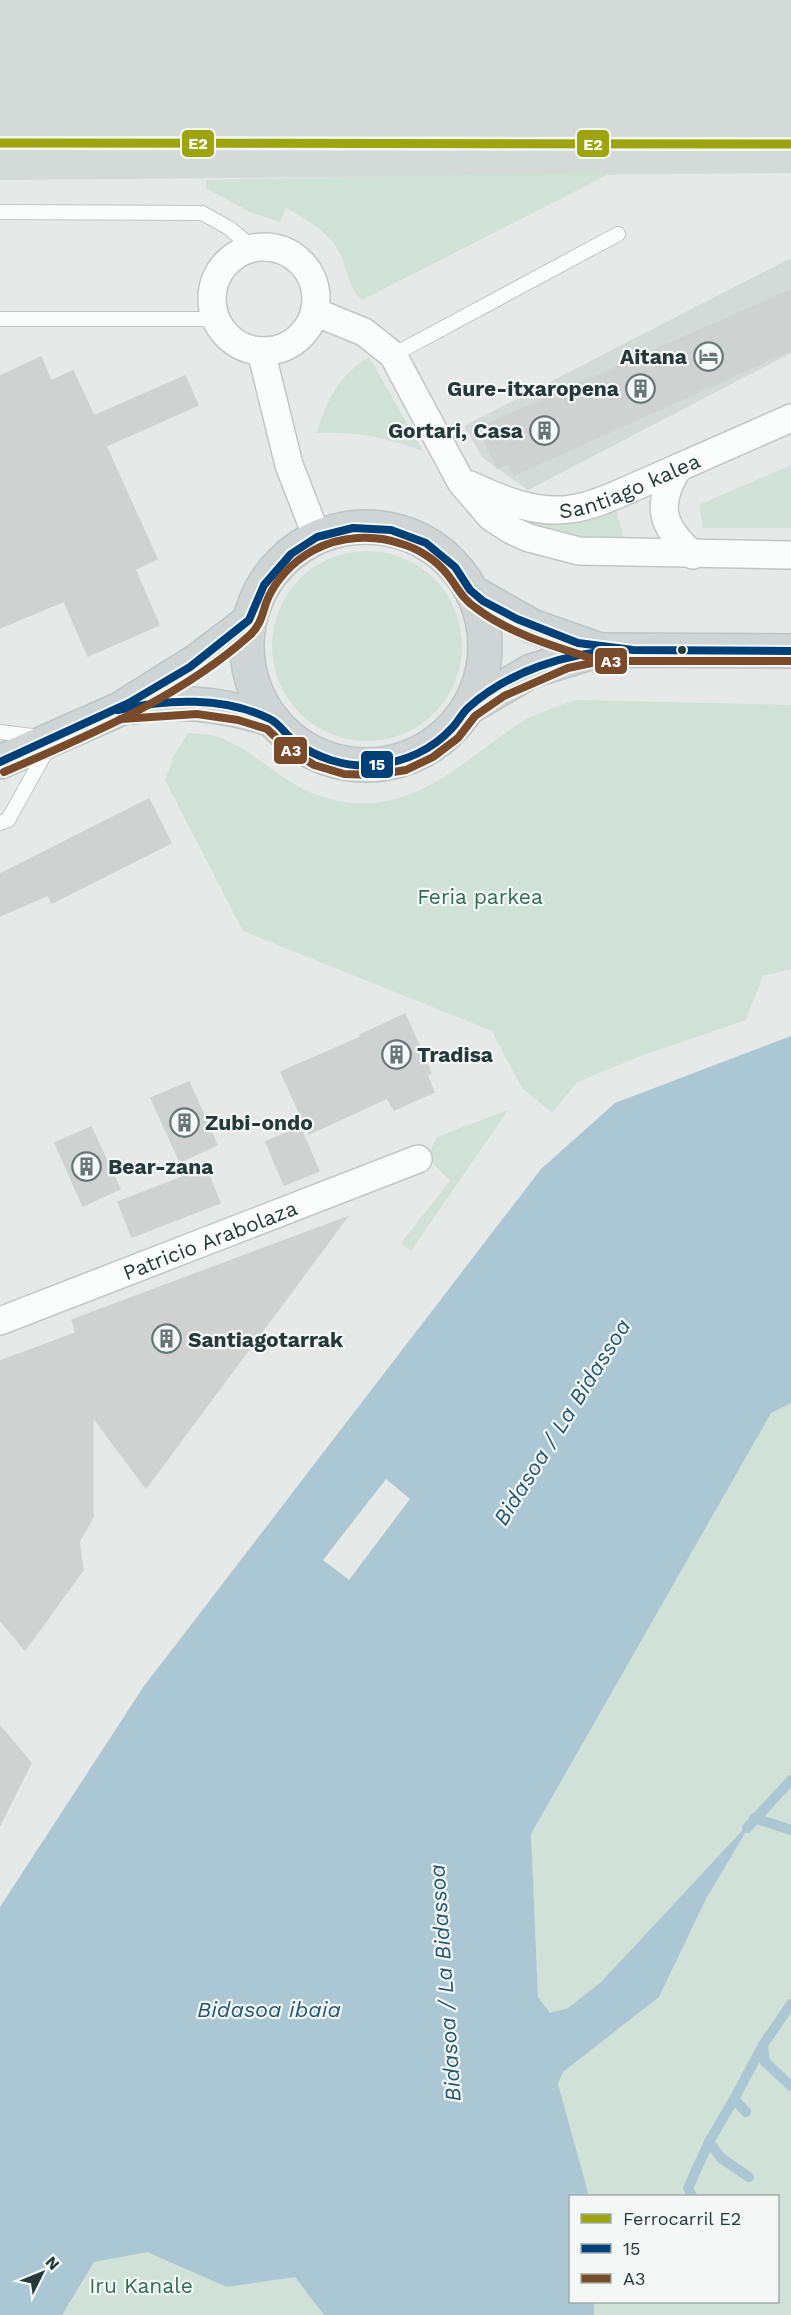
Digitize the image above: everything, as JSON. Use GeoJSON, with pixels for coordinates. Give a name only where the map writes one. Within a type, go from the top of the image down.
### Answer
{"type":"FeatureCollection","features":[{"type":"Feature","properties":{"kind":"main road"},"geometry":{"type":"LineString","coordinates":[[376,527],[405,534],[432,547],[455,567],[472,592],[482,620],[485,651],[480,680],[468,708],[451,730],[428,748],[402,760],[374,765],[345,764],[318,755],[293,740],[273,720],[259,698],[250,673],[247,647],[249,621],[258,595],[273,571],[293,551],[317,537],[346,529],[376,527]]}},
{"type":"Feature","properties":{"kind":"main road"},"geometry":{"type":"LineString","coordinates":[[472,592],[532,626],[600,650]]}},
{"type":"Feature","properties":{"kind":"main road"},"geometry":{"type":"LineString","coordinates":[[0,762],[120,709],[188,667],[249,621]]}},
{"type":"Feature","properties":{"kind":"main road"},"geometry":{"type":"LineString","coordinates":[[468,708],[499,687],[531,670],[600,650],[791,651]]}},
{"type":"Feature","properties":{"kind":"main road"},"geometry":{"type":"LineString","coordinates":[[120,709],[154,704],[198,703],[240,710],[273,720]]}},
{"type":"Feature","properties":{"kind":"street"},"geometry":{"type":"LineString","coordinates":[[270,246],[287,251],[302,262],[312,277],[317,294],[315,312],[307,328],[295,342],[279,349],[261,351],[234,341],[223,332],[215,319],[211,301],[214,283],[222,267],[235,255],[252,247],[270,246]]}},
{"type":"Feature","properties":{"kind":"street"},"geometry":{"type":"LineString","coordinates":[[315,312],[364,332],[393,355],[461,482],[492,517],[529,538],[579,551],[693,555],[791,555]]}},
{"type":"Feature","properties":{"kind":"street"},"geometry":{"type":"LineString","coordinates":[[261,351],[289,465],[317,537]]}},
{"type":"Feature","properties":{"kind":"street","name":"Santiago kalea"},"geometry":{"type":"LineString","coordinates":[[461,482],[503,500],[529,507],[570,509],[595,503],[791,418]]}},
{"type":"Feature","properties":{"kind":"street"},"geometry":{"type":"LineString","coordinates":[[678,468],[666,488],[665,520],[670,531],[693,555]]}},
{"type":"Feature","properties":{"kind":"street","name":"Patricio Arabolaza"},"geometry":{"type":"LineString","coordinates":[[0,1321],[418,1159]]}},
{"type":"Feature","properties":{"kind":"lane"},"geometry":{"type":"LineString","coordinates":[[0,212],[202,213],[229,228],[252,247]]}},
{"type":"Feature","properties":{"kind":"lane"},"geometry":{"type":"LineString","coordinates":[[393,355],[618,234]]}},
{"type":"Feature","properties":{"kind":"lane"},"geometry":{"type":"LineString","coordinates":[[0,319],[215,319]]}},
{"type":"Feature","properties":{"kind":"lane"},"geometry":{"type":"LineString","coordinates":[[0,732],[53,738],[8,820],[0,823]]}},
{"type":"Feature","properties":{"kind":"shaded area"},"geometry":{"type":"Polygon","coordinates":[[[0,0],[791,0],[791,173],[0,180],[0,0]]]}},
{"type":"Feature","properties":{"kind":"shaded area"},"geometry":{"type":"Polygon","coordinates":[[[791,258],[791,353],[528,490],[483,458],[464,426],[791,258]]]}},
{"type":"Feature","properties":{"kind":"green space"},"geometry":{"type":"Polygon","coordinates":[[[613,172],[362,300],[352,285],[338,249],[311,223],[286,208],[280,222],[250,212],[206,188],[206,180],[613,172]]]}},
{"type":"Feature","properties":{"kind":"green space"},"geometry":{"type":"Polygon","coordinates":[[[369,357],[423,451],[371,436],[317,433],[335,390],[349,372],[369,357]]]}},
{"type":"Feature","properties":{"kind":"green space"},"geometry":{"type":"Polygon","coordinates":[[[791,465],[791,528],[703,528],[699,505],[791,465]]]}},
{"type":"Feature","properties":{"kind":"green space"},"geometry":{"type":"Polygon","coordinates":[[[615,506],[625,542],[566,535],[509,517],[615,506]]]}},
{"type":"Feature","properties":{"kind":"green space"},"geometry":{"type":"Polygon","coordinates":[[[367,551],[385,553],[403,559],[420,567],[434,579],[446,593],[454,610],[460,628],[462,646],[460,664],[454,682],[446,699],[434,713],[420,725],[403,733],[385,739],[367,741],[349,739],[331,733],[314,725],[300,713],[288,699],[280,682],[274,664],[272,646],[274,628],[280,610],[288,593],[300,579],[314,567],[331,559],[349,553],[367,551]]]}},
{"type":"Feature","properties":{"kind":"green space","name":"Feria parkea"},"geometry":{"type":"Polygon","coordinates":[[[576,700],[791,705],[791,969],[763,976],[746,1020],[643,1055],[577,1082],[552,1113],[522,1088],[492,1031],[243,931],[165,780],[174,755],[188,733],[205,734],[228,741],[290,782],[317,795],[347,802],[375,803],[401,797],[425,787],[448,774],[517,725],[576,700]]]}},
{"type":"Feature","properties":{"kind":"green space"},"geometry":{"type":"Polygon","coordinates":[[[508,1110],[411,1251],[401,1243],[450,1181],[427,1157],[437,1137],[508,1110]]]}},
{"type":"Feature","properties":{"kind":"green space"},"geometry":{"type":"Polygon","coordinates":[[[791,1357],[791,2315],[594,2315],[594,2303],[779,2303],[779,2195],[589,2195],[558,2085],[563,2072],[659,1997],[706,1899],[752,1821],[601,1982],[568,2008],[550,2013],[538,1997],[531,1834],[770,1413],[791,1357]]]}},
{"type":"Feature","properties":{"kind":"green space","name":"Iru Kanale"},"geometry":{"type":"Polygon","coordinates":[[[127,2127],[341,2315],[0,2315],[0,2242],[127,2127]]]}},
{"type":"Feature","properties":{"kind":"water","name":"Bidasoa ibaia"},"geometry":{"type":"Polygon","coordinates":[[[791,1036],[791,1403],[771,1413],[531,1834],[538,1997],[550,2013],[568,2008],[601,1982],[754,1818],[706,1899],[659,1997],[563,2072],[558,2084],[589,2195],[569,2195],[569,2303],[594,2303],[594,2315],[324,2315],[295,2277],[227,2287],[147,2252],[94,2262],[62,2315],[0,2315],[0,1907],[144,1686],[541,1169],[615,1103],[791,1036]]]}},
{"type":"Feature","properties":{"kind":"pier"},"geometry":{"type":"Polygon","coordinates":[[[386,1479],[410,1499],[349,1580],[323,1560],[386,1479]]]}},
{"type":"Feature","properties":{"kind":"building"},"geometry":{"type":"Polygon","coordinates":[[[791,290],[791,350],[514,475],[508,463],[497,468],[479,428],[791,290]]]}},
{"type":"Feature","properties":{"kind":"building"},"geometry":{"type":"Polygon","coordinates":[[[41,357],[51,381],[73,371],[94,416],[185,376],[198,405],[106,446],[157,559],[135,569],[159,625],[88,656],[64,601],[0,628],[0,376],[41,357]]]}},
{"type":"Feature","properties":{"kind":"building"},"geometry":{"type":"Polygon","coordinates":[[[149,799],[171,843],[52,903],[48,895],[0,916],[0,874],[149,799]]]}},
{"type":"Feature","properties":{"kind":"building"},"geometry":{"type":"Polygon","coordinates":[[[405,1014],[431,1073],[427,1075],[434,1092],[394,1110],[387,1098],[309,1134],[281,1072],[361,1037],[360,1035],[405,1014]]]}},
{"type":"Feature","properties":{"kind":"building","name":"Zubi-ondo"},"geometry":{"type":"Polygon","coordinates":[[[189,1082],[217,1145],[180,1162],[151,1098],[189,1082]]]}},
{"type":"Feature","properties":{"kind":"building","name":"Bear-zana"},"geometry":{"type":"Polygon","coordinates":[[[91,1127],[120,1189],[83,1206],[55,1143],[91,1127]]]}},
{"type":"Feature","properties":{"kind":"building"},"geometry":{"type":"Polygon","coordinates":[[[300,1127],[319,1171],[284,1185],[266,1142],[300,1127]]]}},
{"type":"Feature","properties":{"kind":"building"},"geometry":{"type":"Polygon","coordinates":[[[206,1168],[220,1203],[132,1237],[118,1202],[206,1168]]]}},
{"type":"Feature","properties":{"kind":"building"},"geometry":{"type":"Polygon","coordinates":[[[347,1217],[146,1488],[93,1417],[93,1517],[79,1542],[83,1570],[25,1650],[0,1620],[0,1361],[76,1333],[72,1320],[347,1217]]]}},
{"type":"Feature","properties":{"kind":"building"},"geometry":{"type":"Polygon","coordinates":[[[0,1726],[31,1763],[0,1825],[0,1726]]]}},
{"type":"Feature","properties":{"kind":"waterway"},"geometry":{"type":"LineString","coordinates":[[747,1828],[791,1780]]}},
{"type":"Feature","properties":{"kind":"waterway"},"geometry":{"type":"LineString","coordinates":[[754,1818],[791,1830]]}},
{"type":"Feature","properties":{"kind":"waterway"},"geometry":{"type":"LineString","coordinates":[[791,2004],[763,2045],[765,2062],[791,2086]]}},
{"type":"Feature","properties":{"kind":"waterway"},"geometry":{"type":"LineString","coordinates":[[746,2112],[734,2099],[763,2045]]}},
{"type":"Feature","properties":{"kind":"waterway"},"geometry":{"type":"LineString","coordinates":[[734,2099],[709,2142],[721,2158],[749,2177]]}},
{"type":"Feature","properties":{"kind":"waterway"},"geometry":{"type":"LineString","coordinates":[[692,2195],[688,2188],[709,2142]]}},
{"type":"Feature","properties":{"kind":"rail line","name":"E2"},"geometry":{"type":"LineString","coordinates":[[0,143],[791,144]]}},
{"type":"Feature","properties":{"kind":"transit line","name":"15"},"geometry":{"type":"LineString","coordinates":[[0,762],[129,703],[190,667],[249,620],[264,585],[291,554],[317,537],[353,528],[391,530],[426,543],[455,567],[470,590],[483,601],[517,619],[578,643],[633,650],[791,651]]}},
{"type":"Feature","properties":{"kind":"transit line","name":"A3"},"geometry":{"type":"LineString","coordinates":[[4,772],[101,729],[194,678],[253,632],[269,595],[279,579],[292,566],[314,550],[346,539],[380,539],[415,549],[438,564],[467,601],[489,617],[534,639],[597,660]]}},
{"type":"Feature","properties":{"kind":"transit line","name":"15"},"geometry":{"type":"LineString","coordinates":[[118,710],[175,702],[234,706],[270,719],[294,741],[322,757],[354,765],[375,765],[407,758],[436,743],[454,726],[464,712],[485,694],[521,674],[579,655],[620,650]]}},
{"type":"Feature","properties":{"kind":"transit line","name":"A3"},"geometry":{"type":"LineString","coordinates":[[121,719],[197,714],[238,720],[267,729],[287,748],[314,765],[344,774],[375,775],[406,770],[433,757],[458,738],[475,716],[504,696],[568,668],[601,661],[791,661]]}},
{"type":"Feature","properties":{"kind":"place","name":"Aitana"},"geometry":{"type":"Point","coordinates":[708,356]}},
{"type":"Feature","properties":{"kind":"place","name":"Gure-itxaropena"},"geometry":{"type":"Point","coordinates":[640,388]}},
{"type":"Feature","properties":{"kind":"place","name":"Gortari, Casa"},"geometry":{"type":"Point","coordinates":[544,430]}},
{"type":"Feature","properties":{"kind":"place","name":"Tradisa"},"geometry":{"type":"Point","coordinates":[396,1054]}},
{"type":"Feature","properties":{"kind":"place","name":"Zubi-ondo"},"geometry":{"type":"Point","coordinates":[184,1122]}},
{"type":"Feature","properties":{"kind":"place","name":"Bear-zana"},"geometry":{"type":"Point","coordinates":[87,1166]}},
{"type":"Feature","properties":{"kind":"place","name":"Santiagotarrak"},"geometry":{"type":"Point","coordinates":[167,1339]}},
{"type":"Feature","properties":{"kind":"water label","name":"Bidasoa / La Bidassoa"},"geometry":{"type":"Point","coordinates":[562,1422]}},
{"type":"Feature","properties":{"kind":"water label","name":"Bidasoa / La Bidassoa"},"geometry":{"type":"Point","coordinates":[445,1983]}}]}
